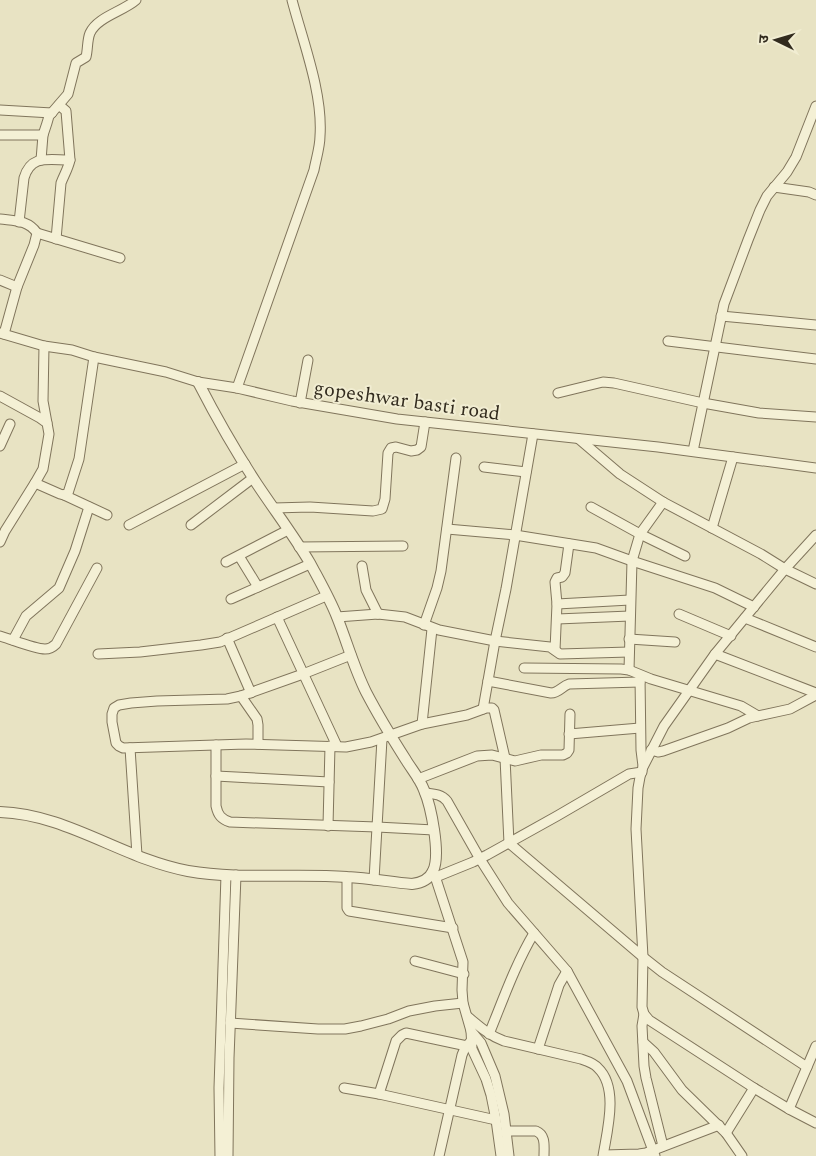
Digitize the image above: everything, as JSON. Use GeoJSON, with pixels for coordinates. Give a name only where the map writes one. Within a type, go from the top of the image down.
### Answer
{"type":"FeatureCollection","features":[{"type":"Feature","properties":{"kind":"street"},"geometry":{"type":"LineString","coordinates":[[41,160],[46,123],[52,112],[68,94],[76,63],[86,57],[93,29],[103,20],[136,0]]}},
{"type":"Feature","properties":{"kind":"street"},"geometry":{"type":"LineString","coordinates":[[237,388],[314,170],[320,137],[320,112],[316,88],[292,0]]}},
{"type":"Feature","properties":{"kind":"street"},"geometry":{"type":"LineString","coordinates":[[56,239],[61,183],[70,160],[66,111],[59,105]]}},
{"type":"Feature","properties":{"kind":"street"},"geometry":{"type":"LineString","coordinates":[[693,451],[714,347],[728,294],[757,217],[767,196],[788,172],[796,158],[816,106]]}},
{"type":"Feature","properties":{"kind":"street"},"geometry":{"type":"LineString","coordinates":[[0,110],[52,112]]}},
{"type":"Feature","properties":{"kind":"street"},"geometry":{"type":"LineString","coordinates":[[0,135],[43,135]]}},
{"type":"Feature","properties":{"kind":"street"},"geometry":{"type":"LineString","coordinates":[[19,222],[24,178],[30,165],[35,161],[41,160],[70,160]]}},
{"type":"Feature","properties":{"kind":"street"},"geometry":{"type":"LineString","coordinates":[[774,187],[809,192],[816,195]]}},
{"type":"Feature","properties":{"kind":"street"},"geometry":{"type":"LineString","coordinates":[[0,219],[26,224],[37,233],[120,258]]}},
{"type":"Feature","properties":{"kind":"street"},"geometry":{"type":"LineString","coordinates":[[2,334],[37,233]]}},
{"type":"Feature","properties":{"kind":"street"},"geometry":{"type":"LineString","coordinates":[[0,280],[17,287]]}},
{"type":"Feature","properties":{"kind":"street"},"geometry":{"type":"LineString","coordinates":[[721,316],[816,325]]}},
{"type":"Feature","properties":{"kind":"street","name":"gopeshwar basti road"},"geometry":{"type":"LineString","coordinates":[[2,334],[44,346],[72,350],[94,357],[166,372],[198,382],[397,419],[693,451],[816,468]]}},
{"type":"Feature","properties":{"kind":"street"},"geometry":{"type":"LineString","coordinates":[[668,341],[816,359]]}},
{"type":"Feature","properties":{"kind":"street"},"geometry":{"type":"LineString","coordinates":[[0,542],[36,483],[46,458],[49,434],[42,401],[44,346]]}},
{"type":"Feature","properties":{"kind":"street"},"geometry":{"type":"LineString","coordinates":[[64,495],[68,493],[79,459],[94,357]]}},
{"type":"Feature","properties":{"kind":"street"},"geometry":{"type":"LineString","coordinates":[[300,402],[308,360]]}},
{"type":"Feature","properties":{"kind":"street"},"geometry":{"type":"LineString","coordinates":[[198,382],[245,464],[310,564],[337,617],[386,737],[418,779],[426,793],[434,830],[435,874],[463,962],[463,1003],[468,1017],[470,1039],[491,1095],[501,1156]]}},
{"type":"Feature","properties":{"kind":"street"},"geometry":{"type":"LineString","coordinates":[[558,393],[603,382],[614,383],[703,403],[759,413],[816,417]]}},
{"type":"Feature","properties":{"kind":"street"},"geometry":{"type":"LineString","coordinates":[[0,396],[46,423]]}},
{"type":"Feature","properties":{"kind":"street"},"geometry":{"type":"LineString","coordinates":[[274,508],[373,511],[382,509],[385,499],[388,452],[391,448],[396,447],[411,451],[421,447],[425,422]]}},
{"type":"Feature","properties":{"kind":"street"},"geometry":{"type":"LineString","coordinates":[[0,446],[10,424]]}},
{"type":"Feature","properties":{"kind":"street"},"geometry":{"type":"LineString","coordinates":[[483,709],[533,434]]}},
{"type":"Feature","properties":{"kind":"street"},"geometry":{"type":"LineString","coordinates":[[579,439],[620,474],[663,502],[816,584]]}},
{"type":"Feature","properties":{"kind":"street"},"geometry":{"type":"LineString","coordinates":[[712,528],[733,457]]}},
{"type":"Feature","properties":{"kind":"street"},"geometry":{"type":"LineString","coordinates":[[422,724],[428,627],[441,571],[456,458]]}},
{"type":"Feature","properties":{"kind":"street"},"geometry":{"type":"LineString","coordinates":[[129,525],[245,464]]}},
{"type":"Feature","properties":{"kind":"street"},"geometry":{"type":"LineString","coordinates":[[484,468],[526,472]]}},
{"type":"Feature","properties":{"kind":"street"},"geometry":{"type":"LineString","coordinates":[[191,525],[254,478]]}},
{"type":"Feature","properties":{"kind":"street"},"geometry":{"type":"LineString","coordinates":[[36,483],[107,515]]}},
{"type":"Feature","properties":{"kind":"street"},"geometry":{"type":"LineString","coordinates":[[629,670],[632,561],[640,534],[663,502]]}},
{"type":"Feature","properties":{"kind":"street"},"geometry":{"type":"LineString","coordinates":[[12,640],[26,616],[59,588],[75,551],[89,506]]}},
{"type":"Feature","properties":{"kind":"street"},"geometry":{"type":"LineString","coordinates":[[591,506],[640,534],[685,556]]}},
{"type":"Feature","properties":{"kind":"street"},"geometry":{"type":"LineString","coordinates":[[447,529],[516,535],[596,548],[715,588],[754,607]]}},
{"type":"Feature","properties":{"kind":"street"},"geometry":{"type":"LineString","coordinates":[[226,562],[288,530]]}},
{"type":"Feature","properties":{"kind":"street"},"geometry":{"type":"LineString","coordinates":[[0,812],[41,817],[136,855],[188,871],[231,875],[347,877],[412,884],[420,883],[435,874],[480,859],[629,774],[642,769],[664,726],[689,690],[785,569],[816,535]]}},
{"type":"Feature","properties":{"kind":"street"},"geometry":{"type":"LineString","coordinates":[[555,650],[557,604],[555,582],[557,578],[562,577],[565,573],[569,544]]}},
{"type":"Feature","properties":{"kind":"street"},"geometry":{"type":"LineString","coordinates":[[299,546],[403,546]]}},
{"type":"Feature","properties":{"kind":"street"},"geometry":{"type":"LineString","coordinates":[[239,556],[258,587]]}},
{"type":"Feature","properties":{"kind":"street"},"geometry":{"type":"LineString","coordinates":[[231,599],[310,564]]}},
{"type":"Feature","properties":{"kind":"street"},"geometry":{"type":"LineString","coordinates":[[362,566],[366,590],[378,614]]}},
{"type":"Feature","properties":{"kind":"street"},"geometry":{"type":"LineString","coordinates":[[0,636],[45,649],[51,648],[56,644],[97,568]]}},
{"type":"Feature","properties":{"kind":"street"},"geometry":{"type":"LineString","coordinates":[[98,654],[140,652],[220,642],[326,596]]}},
{"type":"Feature","properties":{"kind":"street"},"geometry":{"type":"LineString","coordinates":[[557,604],[630,600]]}},
{"type":"Feature","properties":{"kind":"street"},"geometry":{"type":"LineString","coordinates":[[337,617],[388,614],[405,617],[428,627],[495,641],[550,647],[560,654],[629,652]]}},
{"type":"Feature","properties":{"kind":"street"},"geometry":{"type":"LineString","coordinates":[[679,614],[731,636]]}},
{"type":"Feature","properties":{"kind":"street"},"geometry":{"type":"LineString","coordinates":[[557,619],[630,616]]}},
{"type":"Feature","properties":{"kind":"street"},"geometry":{"type":"LineString","coordinates":[[277,617],[334,746],[329,782],[328,826]]}},
{"type":"Feature","properties":{"kind":"street"},"geometry":{"type":"LineString","coordinates":[[745,618],[816,647]]}},
{"type":"Feature","properties":{"kind":"street"},"geometry":{"type":"LineString","coordinates":[[227,638],[251,693]]}},
{"type":"Feature","properties":{"kind":"street"},"geometry":{"type":"LineString","coordinates":[[629,639],[675,642]]}},
{"type":"Feature","properties":{"kind":"street"},"geometry":{"type":"LineString","coordinates":[[716,654],[816,694]]}},
{"type":"Feature","properties":{"kind":"street"},"geometry":{"type":"LineString","coordinates":[[351,655],[241,696],[227,699],[140,702],[119,705],[114,708],[112,714],[116,743],[123,748],[258,744],[359,745],[422,724],[492,708],[505,758],[509,843],[662,972],[807,1067]]}},
{"type":"Feature","properties":{"kind":"street"},"geometry":{"type":"LineString","coordinates":[[524,668],[621,669],[629,670],[640,679]]}},
{"type":"Feature","properties":{"kind":"street"},"geometry":{"type":"LineString","coordinates":[[488,681],[551,694],[556,693],[569,684],[640,679],[689,690],[741,706],[758,716]]}},
{"type":"Feature","properties":{"kind":"street"},"geometry":{"type":"LineString","coordinates":[[640,679],[642,769],[638,788],[636,829],[643,957],[642,1007],[644,1014],[649,1020],[754,1088],[816,1123]]}},
{"type":"Feature","properties":{"kind":"street"},"geometry":{"type":"LineString","coordinates":[[651,750],[663,751],[728,728],[749,718],[790,709],[816,694]]}},
{"type":"Feature","properties":{"kind":"street"},"geometry":{"type":"LineString","coordinates":[[241,696],[257,719],[258,744]]}},
{"type":"Feature","properties":{"kind":"street"},"geometry":{"type":"LineString","coordinates":[[418,779],[477,756],[492,755],[515,761],[541,755],[567,753],[570,714]]}},
{"type":"Feature","properties":{"kind":"street"},"geometry":{"type":"LineString","coordinates":[[569,734],[640,728]]}},
{"type":"Feature","properties":{"kind":"street"},"geometry":{"type":"LineString","coordinates":[[374,880],[386,737]]}},
{"type":"Feature","properties":{"kind":"street"},"geometry":{"type":"LineString","coordinates":[[216,745],[216,806],[218,814],[223,820],[230,822],[434,830]]}},
{"type":"Feature","properties":{"kind":"street"},"geometry":{"type":"LineString","coordinates":[[130,748],[136,855]]}},
{"type":"Feature","properties":{"kind":"street"},"geometry":{"type":"LineString","coordinates":[[216,776],[329,782]]}},
{"type":"Feature","properties":{"kind":"street"},"geometry":{"type":"LineString","coordinates":[[426,793],[438,795],[447,801],[508,903],[566,971],[627,1081],[653,1153]]}},
{"type":"Feature","properties":{"kind":"street"},"geometry":{"type":"LineString","coordinates":[[228,1156],[231,875]]}},
{"type":"Feature","properties":{"kind":"street"},"geometry":{"type":"LineString","coordinates":[[220,1156],[219,1088],[231,875]]}},
{"type":"Feature","properties":{"kind":"street"},"geometry":{"type":"LineString","coordinates":[[347,877],[347,908],[349,911],[453,928]]}},
{"type":"Feature","properties":{"kind":"street"},"geometry":{"type":"LineString","coordinates":[[489,1034],[517,966],[534,933]]}},
{"type":"Feature","properties":{"kind":"street"},"geometry":{"type":"LineString","coordinates":[[415,961],[464,974]]}},
{"type":"Feature","properties":{"kind":"street"},"geometry":{"type":"LineString","coordinates":[[538,1049],[559,985],[566,971]]}},
{"type":"Feature","properties":{"kind":"street"},"geometry":{"type":"LineString","coordinates":[[230,1023],[345,1029],[370,1024],[409,1011],[463,1003]]}},
{"type":"Feature","properties":{"kind":"street"},"geometry":{"type":"LineString","coordinates":[[644,1014],[642,1026],[646,1078],[663,1146]]}},
{"type":"Feature","properties":{"kind":"street"},"geometry":{"type":"LineString","coordinates":[[468,1017],[489,1034],[504,1041],[581,1059],[598,1067],[607,1083],[610,1099],[610,1114],[604,1156],[653,1153],[663,1146],[719,1125]]}},
{"type":"Feature","properties":{"kind":"street"},"geometry":{"type":"LineString","coordinates":[[379,1094],[396,1041],[402,1035],[406,1033],[470,1039],[481,1043],[495,1076],[504,1114],[509,1156]]}},
{"type":"Feature","properties":{"kind":"street"},"geometry":{"type":"LineString","coordinates":[[439,1156],[462,1055],[470,1039]]}},
{"type":"Feature","properties":{"kind":"street"},"geometry":{"type":"LineString","coordinates":[[643,1042],[654,1052],[682,1090],[726,1133],[742,1156]]}},
{"type":"Feature","properties":{"kind":"street"},"geometry":{"type":"LineString","coordinates":[[789,1109],[816,1046]]}},
{"type":"Feature","properties":{"kind":"street"},"geometry":{"type":"LineString","coordinates":[[344,1088],[496,1120]]}},
{"type":"Feature","properties":{"kind":"street"},"geometry":{"type":"LineString","coordinates":[[726,1133],[754,1088]]}},
{"type":"Feature","properties":{"kind":"street"},"geometry":{"type":"LineString","coordinates":[[506,1131],[539,1132],[543,1137],[544,1156]]}}]}
